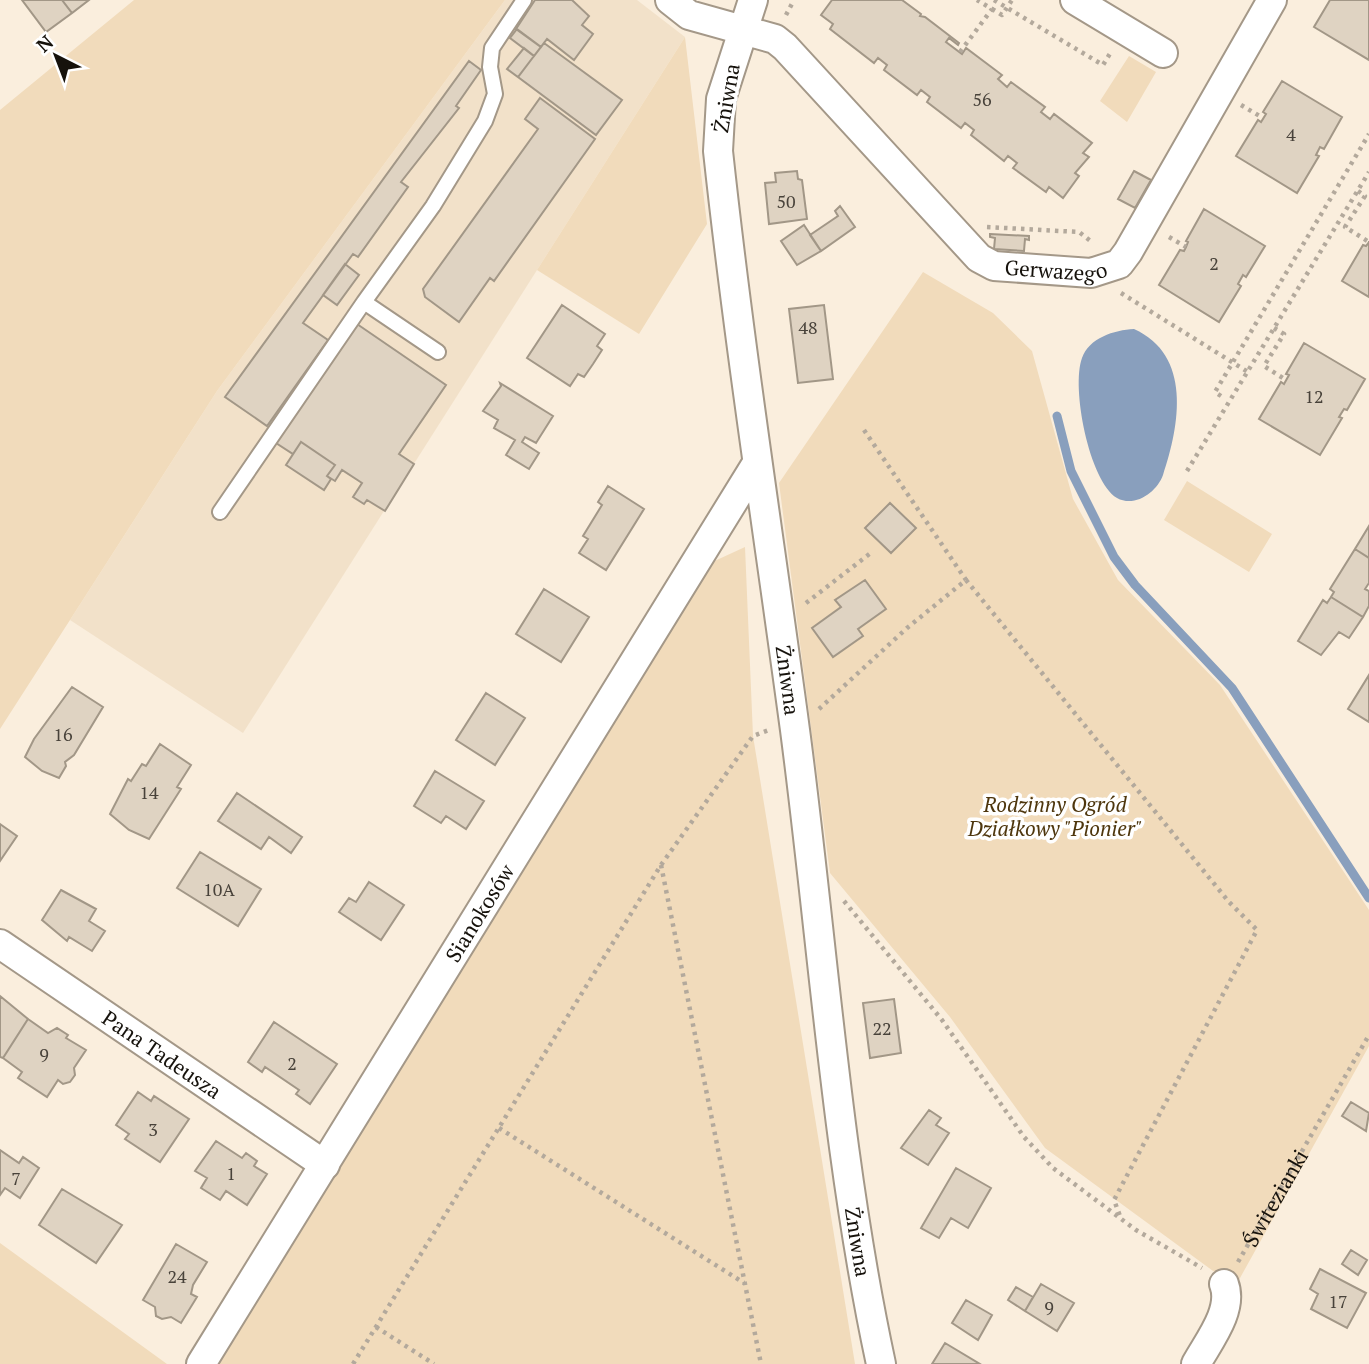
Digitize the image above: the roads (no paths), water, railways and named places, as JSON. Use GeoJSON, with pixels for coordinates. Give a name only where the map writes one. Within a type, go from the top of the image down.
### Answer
{"type":"FeatureCollection","features":[{"type":"Feature","properties":{"kind":"street"},"geometry":{"type":"LineString","coordinates":[[670,0],[689,15],[741,30]]}},
{"type":"Feature","properties":{"kind":"street","name":"Żniwna"},"geometry":{"type":"LineString","coordinates":[[753,0],[741,30],[721,99],[718,151],[810,860],[848,1190],[881,1364]]}},
{"type":"Feature","properties":{"kind":"street"},"geometry":{"type":"LineString","coordinates":[[1075,0],[1163,53]]}},
{"type":"Feature","properties":{"kind":"street","name":"Gerwazego"},"geometry":{"type":"LineString","coordinates":[[741,30],[775,39],[979,258],[994,266],[1091,273],[1119,264],[1128,252],[1272,0]]}},
{"type":"Feature","properties":{"kind":"street","name":"Sianokosów"},"geometry":{"type":"LineString","coordinates":[[201,1364],[757,463]]}},
{"type":"Feature","properties":{"kind":"street","name":"Pana Tadeusza"},"geometry":{"type":"LineString","coordinates":[[0,944],[325,1165]]}},
{"type":"Feature","properties":{"kind":"street"},"geometry":{"type":"LineString","coordinates":[[1196,1364],[1227,1306],[1228,1294],[1224,1284]]}},
{"type":"Feature","properties":{"kind":"lane"},"geometry":{"type":"LineString","coordinates":[[220,512],[433,206],[485,121],[495,93],[490,66],[492,48],[524,0]]}},
{"type":"Feature","properties":{"kind":"lane"},"geometry":{"type":"LineString","coordinates":[[364,302],[438,352]]}},
{"type":"Feature","properties":{"kind":"water"},"geometry":{"type":"Polygon","coordinates":[[[1134,329],[1153,341],[1165,356],[1173,373],[1177,414],[1169,455],[1160,481],[1145,497],[1124,501],[1107,488],[1091,454],[1081,411],[1079,372],[1085,351],[1096,340],[1111,333],[1134,329]]]}},
{"type":"Feature","properties":{"kind":"waterway"},"geometry":{"type":"LineString","coordinates":[[1057,416],[1071,471],[1114,557],[1135,585],[1232,688],[1369,898]]}},
{"type":"Feature","properties":{"kind":"park label","name":"Rodzinny Ogród Działkowy \"Pionier\""},"geometry":{"type":"Point","coordinates":[1055,816]}}]}
